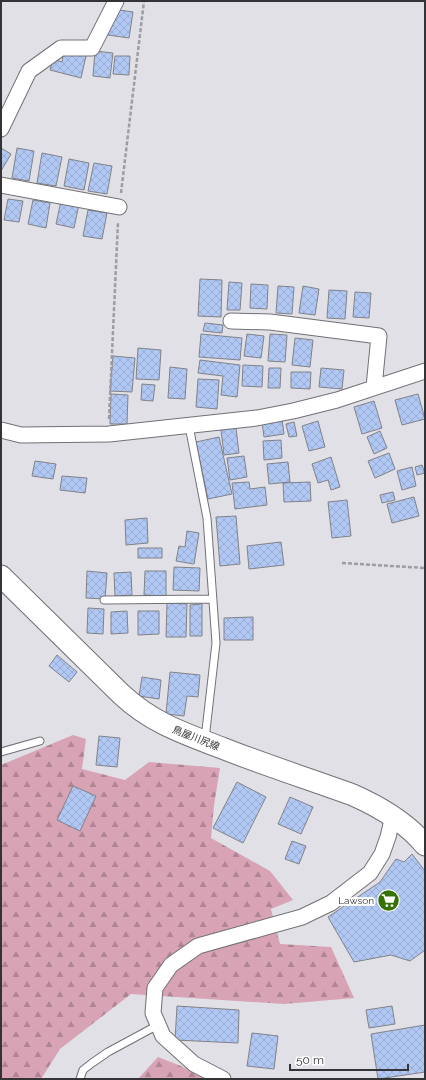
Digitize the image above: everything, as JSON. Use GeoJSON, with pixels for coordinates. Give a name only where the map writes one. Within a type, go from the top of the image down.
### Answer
{"type":"FeatureCollection","features":[{"type":"Feature","properties":{"kind":"main road","name":"鳥屋川尻線"},"geometry":{"type":"LineString","coordinates":[[1,576],[131,704],[158,722],[204,742],[353,795],[375,805],[393,816],[425,845]]}},
{"type":"Feature","properties":{"kind":"street"},"geometry":{"type":"LineString","coordinates":[[1,129],[29,71],[61,48],[92,48],[116,1]]}},
{"type":"Feature","properties":{"kind":"street"},"geometry":{"type":"LineString","coordinates":[[1,185],[119,207]]}},
{"type":"Feature","properties":{"kind":"street"},"geometry":{"type":"LineString","coordinates":[[231,321],[270,322],[379,336],[374,387]]}},
{"type":"Feature","properties":{"kind":"street"},"geometry":{"type":"LineString","coordinates":[[1,430],[21,435],[109,434],[257,418],[293,412],[337,400],[425,371]]}},
{"type":"Feature","properties":{"kind":"street"},"geometry":{"type":"LineString","coordinates":[[223,1079],[194,1064],[163,1036],[153,1013],[155,988],[171,965],[198,946],[302,917],[331,903],[370,873],[382,854],[393,816]]}},
{"type":"Feature","properties":{"kind":"lane"},"geometry":{"type":"LineString","coordinates":[[189,426],[207,518],[216,643],[204,742]]}},
{"type":"Feature","properties":{"kind":"lane"},"geometry":{"type":"LineString","coordinates":[[104,600],[212,599]]}},
{"type":"Feature","properties":{"kind":"lane"},"geometry":{"type":"LineString","coordinates":[[1,752],[40,741]]}},
{"type":"Feature","properties":{"kind":"lane"},"geometry":{"type":"LineString","coordinates":[[80,1079],[83,1070],[108,1052],[158,1025]]}},
{"type":"Feature","properties":{"kind":"path"},"geometry":{"type":"LineString","coordinates":[[342,563],[425,568]]}},
{"type":"Feature","properties":{"kind":"green space"},"geometry":{"type":"Polygon","coordinates":[[[73,735],[86,739],[82,769],[125,780],[149,762],[220,768],[214,805],[211,838],[270,871],[293,900],[271,909],[280,944],[331,947],[354,998],[284,1004],[131,994],[60,1049],[41,1079],[1,1079],[1,765],[73,735]]]}},
{"type":"Feature","properties":{"kind":"green space"},"geometry":{"type":"Polygon","coordinates":[[[158,1057],[181,1066],[204,1079],[138,1079],[158,1057]]]}},
{"type":"Feature","properties":{"kind":"building"},"geometry":{"type":"Polygon","coordinates":[[[112,9],[133,12],[129,38],[108,35],[112,9]]]}},
{"type":"Feature","properties":{"kind":"building"},"geometry":{"type":"Polygon","coordinates":[[[64,50],[86,56],[81,78],[50,70],[53,59],[62,62],[64,50]]]}},
{"type":"Feature","properties":{"kind":"building"},"geometry":{"type":"Polygon","coordinates":[[[95,51],[113,53],[110,78],[93,76],[95,51]]]}},
{"type":"Feature","properties":{"kind":"building"},"geometry":{"type":"Polygon","coordinates":[[[115,56],[130,56],[129,75],[113,74],[115,56]]]}},
{"type":"Feature","properties":{"kind":"building"},"geometry":{"type":"Polygon","coordinates":[[[1,148],[11,154],[1,171],[1,148]]]}},
{"type":"Feature","properties":{"kind":"building"},"geometry":{"type":"Polygon","coordinates":[[[17,148],[34,151],[29,181],[12,178],[17,148]]]}},
{"type":"Feature","properties":{"kind":"building"},"geometry":{"type":"Polygon","coordinates":[[[42,153],[62,157],[56,186],[37,183],[42,153]]]}},
{"type":"Feature","properties":{"kind":"building"},"geometry":{"type":"Polygon","coordinates":[[[69,159],[89,163],[84,190],[64,186],[69,159]]]}},
{"type":"Feature","properties":{"kind":"building"},"geometry":{"type":"Polygon","coordinates":[[[94,163],[112,166],[107,194],[88,191],[94,163]]]}},
{"type":"Feature","properties":{"kind":"building"},"geometry":{"type":"Polygon","coordinates":[[[8,199],[23,201],[19,222],[4,220],[8,199]]]}},
{"type":"Feature","properties":{"kind":"building"},"geometry":{"type":"Polygon","coordinates":[[[33,200],[50,203],[46,228],[28,224],[33,200]]]}},
{"type":"Feature","properties":{"kind":"building"},"geometry":{"type":"Polygon","coordinates":[[[61,201],[79,204],[74,228],[56,224],[61,201]]]}},
{"type":"Feature","properties":{"kind":"building"},"geometry":{"type":"Polygon","coordinates":[[[88,210],[107,213],[102,239],[83,236],[88,210]]]}},
{"type":"Feature","properties":{"kind":"building"},"geometry":{"type":"Polygon","coordinates":[[[200,279],[222,280],[221,317],[198,316],[200,279]]]}},
{"type":"Feature","properties":{"kind":"building"},"geometry":{"type":"Polygon","coordinates":[[[229,282],[242,283],[240,310],[227,310],[229,282]]]}},
{"type":"Feature","properties":{"kind":"building"},"geometry":{"type":"Polygon","coordinates":[[[251,284],[268,285],[267,309],[250,308],[251,284]]]}},
{"type":"Feature","properties":{"kind":"building"},"geometry":{"type":"Polygon","coordinates":[[[278,286],[294,287],[292,314],[276,313],[278,286]]]}},
{"type":"Feature","properties":{"kind":"building"},"geometry":{"type":"Polygon","coordinates":[[[303,286],[319,289],[315,315],[299,313],[303,286]]]}},
{"type":"Feature","properties":{"kind":"building"},"geometry":{"type":"Polygon","coordinates":[[[329,290],[347,291],[345,319],[327,318],[329,290]]]}},
{"type":"Feature","properties":{"kind":"building"},"geometry":{"type":"Polygon","coordinates":[[[355,292],[371,293],[369,318],[353,317],[355,292]]]}},
{"type":"Feature","properties":{"kind":"building"},"geometry":{"type":"Polygon","coordinates":[[[205,323],[223,325],[222,333],[203,331],[205,323]]]}},
{"type":"Feature","properties":{"kind":"building"},"geometry":{"type":"Polygon","coordinates":[[[201,334],[242,338],[240,360],[199,357],[201,334]]]}},
{"type":"Feature","properties":{"kind":"building"},"geometry":{"type":"Polygon","coordinates":[[[247,334],[264,336],[261,358],[244,356],[247,334]]]}},
{"type":"Feature","properties":{"kind":"building"},"geometry":{"type":"Polygon","coordinates":[[[270,334],[287,335],[285,362],[268,361],[270,334]]]}},
{"type":"Feature","properties":{"kind":"building"},"geometry":{"type":"Polygon","coordinates":[[[295,338],[313,340],[310,367],[292,365],[295,338]]]}},
{"type":"Feature","properties":{"kind":"building"},"geometry":{"type":"Polygon","coordinates":[[[138,348],[161,350],[159,380],[136,379],[138,348]]]}},
{"type":"Feature","properties":{"kind":"building"},"geometry":{"type":"Polygon","coordinates":[[[113,356],[135,358],[132,392],[110,391],[113,356]]]}},
{"type":"Feature","properties":{"kind":"building"},"geometry":{"type":"Polygon","coordinates":[[[200,360],[240,365],[237,397],[221,395],[223,376],[198,373],[200,360]]]}},
{"type":"Feature","properties":{"kind":"building"},"geometry":{"type":"Polygon","coordinates":[[[243,365],[263,366],[262,387],[242,386],[243,365]]]}},
{"type":"Feature","properties":{"kind":"building"},"geometry":{"type":"Polygon","coordinates":[[[170,367],[187,369],[185,399],[168,398],[170,367]]]}},
{"type":"Feature","properties":{"kind":"building"},"geometry":{"type":"Polygon","coordinates":[[[269,368],[281,368],[280,388],[268,388],[269,368]]]}},
{"type":"Feature","properties":{"kind":"building"},"geometry":{"type":"Polygon","coordinates":[[[321,368],[344,370],[342,389],[319,387],[321,368]]]}},
{"type":"Feature","properties":{"kind":"building"},"geometry":{"type":"Polygon","coordinates":[[[291,372],[311,372],[310,389],[291,388],[291,372]]]}},
{"type":"Feature","properties":{"kind":"building"},"geometry":{"type":"Polygon","coordinates":[[[198,379],[219,380],[217,409],[196,407],[198,379]]]}},
{"type":"Feature","properties":{"kind":"building"},"geometry":{"type":"Polygon","coordinates":[[[142,384],[155,385],[153,401],[141,400],[142,384]]]}},
{"type":"Feature","properties":{"kind":"building"},"geometry":{"type":"Polygon","coordinates":[[[111,394],[128,395],[127,424],[110,424],[111,394]]]}},
{"type":"Feature","properties":{"kind":"building"},"geometry":{"type":"Polygon","coordinates":[[[418,394],[425,419],[402,425],[395,400],[418,394]]]}},
{"type":"Feature","properties":{"kind":"building"},"geometry":{"type":"Polygon","coordinates":[[[374,401],[382,428],[362,434],[354,407],[374,401]]]}},
{"type":"Feature","properties":{"kind":"building"},"geometry":{"type":"Polygon","coordinates":[[[282,419],[284,434],[264,437],[262,422],[282,419]]]}},
{"type":"Feature","properties":{"kind":"building"},"geometry":{"type":"Polygon","coordinates":[[[318,421],[325,447],[309,451],[302,426],[318,421]]]}},
{"type":"Feature","properties":{"kind":"building"},"geometry":{"type":"Polygon","coordinates":[[[294,422],[297,436],[289,437],[286,424],[294,422]]]}},
{"type":"Feature","properties":{"kind":"building"},"geometry":{"type":"Polygon","coordinates":[[[236,428],[239,453],[224,455],[221,430],[236,428]]]}},
{"type":"Feature","properties":{"kind":"building"},"geometry":{"type":"Polygon","coordinates":[[[380,431],[387,448],[374,454],[367,437],[380,431]]]}},
{"type":"Feature","properties":{"kind":"building"},"geometry":{"type":"Polygon","coordinates":[[[219,437],[232,494],[208,499],[196,442],[219,437]]]}},
{"type":"Feature","properties":{"kind":"building"},"geometry":{"type":"Polygon","coordinates":[[[281,440],[282,458],[264,460],[263,441],[281,440]]]}},
{"type":"Feature","properties":{"kind":"building"},"geometry":{"type":"Polygon","coordinates":[[[389,453],[395,469],[375,478],[368,461],[389,453]]]}},
{"type":"Feature","properties":{"kind":"building"},"geometry":{"type":"Polygon","coordinates":[[[244,456],[247,477],[230,480],[227,458],[244,456]]]}},
{"type":"Feature","properties":{"kind":"building"},"geometry":{"type":"Polygon","coordinates":[[[331,457],[340,487],[331,490],[328,480],[318,483],[312,464],[331,457]]]}},
{"type":"Feature","properties":{"kind":"building"},"geometry":{"type":"Polygon","coordinates":[[[35,461],[56,464],[53,479],[32,476],[35,461]]]}},
{"type":"Feature","properties":{"kind":"building"},"geometry":{"type":"Polygon","coordinates":[[[288,462],[290,482],[269,484],[267,464],[288,462]]]}},
{"type":"Feature","properties":{"kind":"building"},"geometry":{"type":"Polygon","coordinates":[[[422,465],[425,473],[417,475],[415,467],[422,465]]]}},
{"type":"Feature","properties":{"kind":"building"},"geometry":{"type":"Polygon","coordinates":[[[412,467],[416,486],[402,490],[397,471],[412,467]]]}},
{"type":"Feature","properties":{"kind":"building"},"geometry":{"type":"Polygon","coordinates":[[[62,476],[87,478],[85,493],[60,490],[62,476]]]}},
{"type":"Feature","properties":{"kind":"building"},"geometry":{"type":"Polygon","coordinates":[[[249,482],[250,489],[265,487],[267,505],[235,509],[232,483],[249,482]]]}},
{"type":"Feature","properties":{"kind":"building"},"geometry":{"type":"Polygon","coordinates":[[[310,482],[311,501],[284,502],[283,483],[310,482]]]}},
{"type":"Feature","properties":{"kind":"building"},"geometry":{"type":"Polygon","coordinates":[[[393,492],[395,500],[382,503],[380,495],[393,492]]]}},
{"type":"Feature","properties":{"kind":"building"},"geometry":{"type":"Polygon","coordinates":[[[414,497],[419,516],[392,523],[387,504],[414,497]]]}},
{"type":"Feature","properties":{"kind":"building"},"geometry":{"type":"Polygon","coordinates":[[[347,500],[351,536],[332,538],[328,502],[347,500]]]}},
{"type":"Feature","properties":{"kind":"building"},"geometry":{"type":"Polygon","coordinates":[[[236,516],[240,564],[220,566],[216,517],[236,516]]]}},
{"type":"Feature","properties":{"kind":"building"},"geometry":{"type":"Polygon","coordinates":[[[147,518],[148,543],[126,545],[125,520],[147,518]]]}},
{"type":"Feature","properties":{"kind":"building"},"geometry":{"type":"Polygon","coordinates":[[[187,531],[199,533],[194,564],[176,561],[179,546],[185,547],[187,531]]]}},
{"type":"Feature","properties":{"kind":"building"},"geometry":{"type":"Polygon","coordinates":[[[281,542],[284,565],[249,569],[247,546],[281,542]]]}},
{"type":"Feature","properties":{"kind":"building"},"geometry":{"type":"Polygon","coordinates":[[[138,548],[162,548],[162,558],[138,558],[138,548]]]}},
{"type":"Feature","properties":{"kind":"building"},"geometry":{"type":"Polygon","coordinates":[[[174,567],[200,568],[199,591],[173,590],[174,567]]]}},
{"type":"Feature","properties":{"kind":"building"},"geometry":{"type":"Polygon","coordinates":[[[87,571],[107,573],[105,599],[86,598],[87,571]]]}},
{"type":"Feature","properties":{"kind":"building"},"geometry":{"type":"Polygon","coordinates":[[[145,571],[166,571],[166,596],[144,595],[145,571]]]}},
{"type":"Feature","properties":{"kind":"building"},"geometry":{"type":"Polygon","coordinates":[[[131,572],[132,595],[115,596],[114,573],[131,572]]]}},
{"type":"Feature","properties":{"kind":"building"},"geometry":{"type":"Polygon","coordinates":[[[167,603],[187,604],[186,637],[166,637],[167,603]]]}},
{"type":"Feature","properties":{"kind":"building"},"geometry":{"type":"Polygon","coordinates":[[[202,604],[202,636],[190,636],[190,605],[202,604]]]}},
{"type":"Feature","properties":{"kind":"building"},"geometry":{"type":"Polygon","coordinates":[[[88,608],[104,609],[103,634],[87,633],[88,608]]]}},
{"type":"Feature","properties":{"kind":"building"},"geometry":{"type":"Polygon","coordinates":[[[127,611],[128,633],[111,634],[111,612],[127,611]]]}},
{"type":"Feature","properties":{"kind":"building"},"geometry":{"type":"Polygon","coordinates":[[[138,611],[159,611],[159,634],[138,635],[138,611]]]}},
{"type":"Feature","properties":{"kind":"building"},"geometry":{"type":"Polygon","coordinates":[[[253,617],[253,640],[224,640],[224,618],[253,617]]]}},
{"type":"Feature","properties":{"kind":"building"},"geometry":{"type":"Polygon","coordinates":[[[57,655],[77,672],[69,682],[49,666],[57,655]]]}},
{"type":"Feature","properties":{"kind":"building"},"geometry":{"type":"Polygon","coordinates":[[[170,672],[200,675],[198,697],[187,696],[184,716],[166,714],[170,672]]]}},
{"type":"Feature","properties":{"kind":"building"},"geometry":{"type":"Polygon","coordinates":[[[142,677],[161,680],[159,699],[139,696],[142,677]]]}},
{"type":"Feature","properties":{"kind":"building"},"geometry":{"type":"Polygon","coordinates":[[[99,736],[120,738],[117,767],[96,765],[99,736]]]}},
{"type":"Feature","properties":{"kind":"building"},"geometry":{"type":"Polygon","coordinates":[[[237,782],[266,797],[243,843],[213,828],[237,782]]]}},
{"type":"Feature","properties":{"kind":"building"},"geometry":{"type":"Polygon","coordinates":[[[73,786],[96,796],[80,831],[57,820],[73,786]]]}},
{"type":"Feature","properties":{"kind":"building"},"geometry":{"type":"Polygon","coordinates":[[[290,797],[313,807],[301,834],[278,824],[290,797]]]}},
{"type":"Feature","properties":{"kind":"building"},"geometry":{"type":"Polygon","coordinates":[[[292,841],[306,846],[299,864],[285,859],[292,841]]]}},
{"type":"Feature","properties":{"kind":"building","name":"Lawson"},"geometry":{"type":"Polygon","coordinates":[[[412,854],[425,871],[425,950],[410,961],[391,955],[354,962],[328,917],[380,882],[396,859],[404,862],[412,854]]]}},
{"type":"Feature","properties":{"kind":"building"},"geometry":{"type":"Polygon","coordinates":[[[177,1006],[239,1010],[238,1043],[175,1040],[177,1006]]]}},
{"type":"Feature","properties":{"kind":"building"},"geometry":{"type":"Polygon","coordinates":[[[392,1006],[395,1024],[369,1028],[366,1010],[392,1006]]]}},
{"type":"Feature","properties":{"kind":"building"},"geometry":{"type":"Polygon","coordinates":[[[425,1025],[425,1072],[378,1079],[371,1034],[425,1025]]]}},
{"type":"Feature","properties":{"kind":"building"},"geometry":{"type":"Polygon","coordinates":[[[252,1033],[278,1036],[274,1069],[247,1066],[252,1033]]]}},
{"type":"Feature","properties":{"kind":"place","name":"Lawson"},"geometry":{"type":"Point","coordinates":[389,900]}}]}
